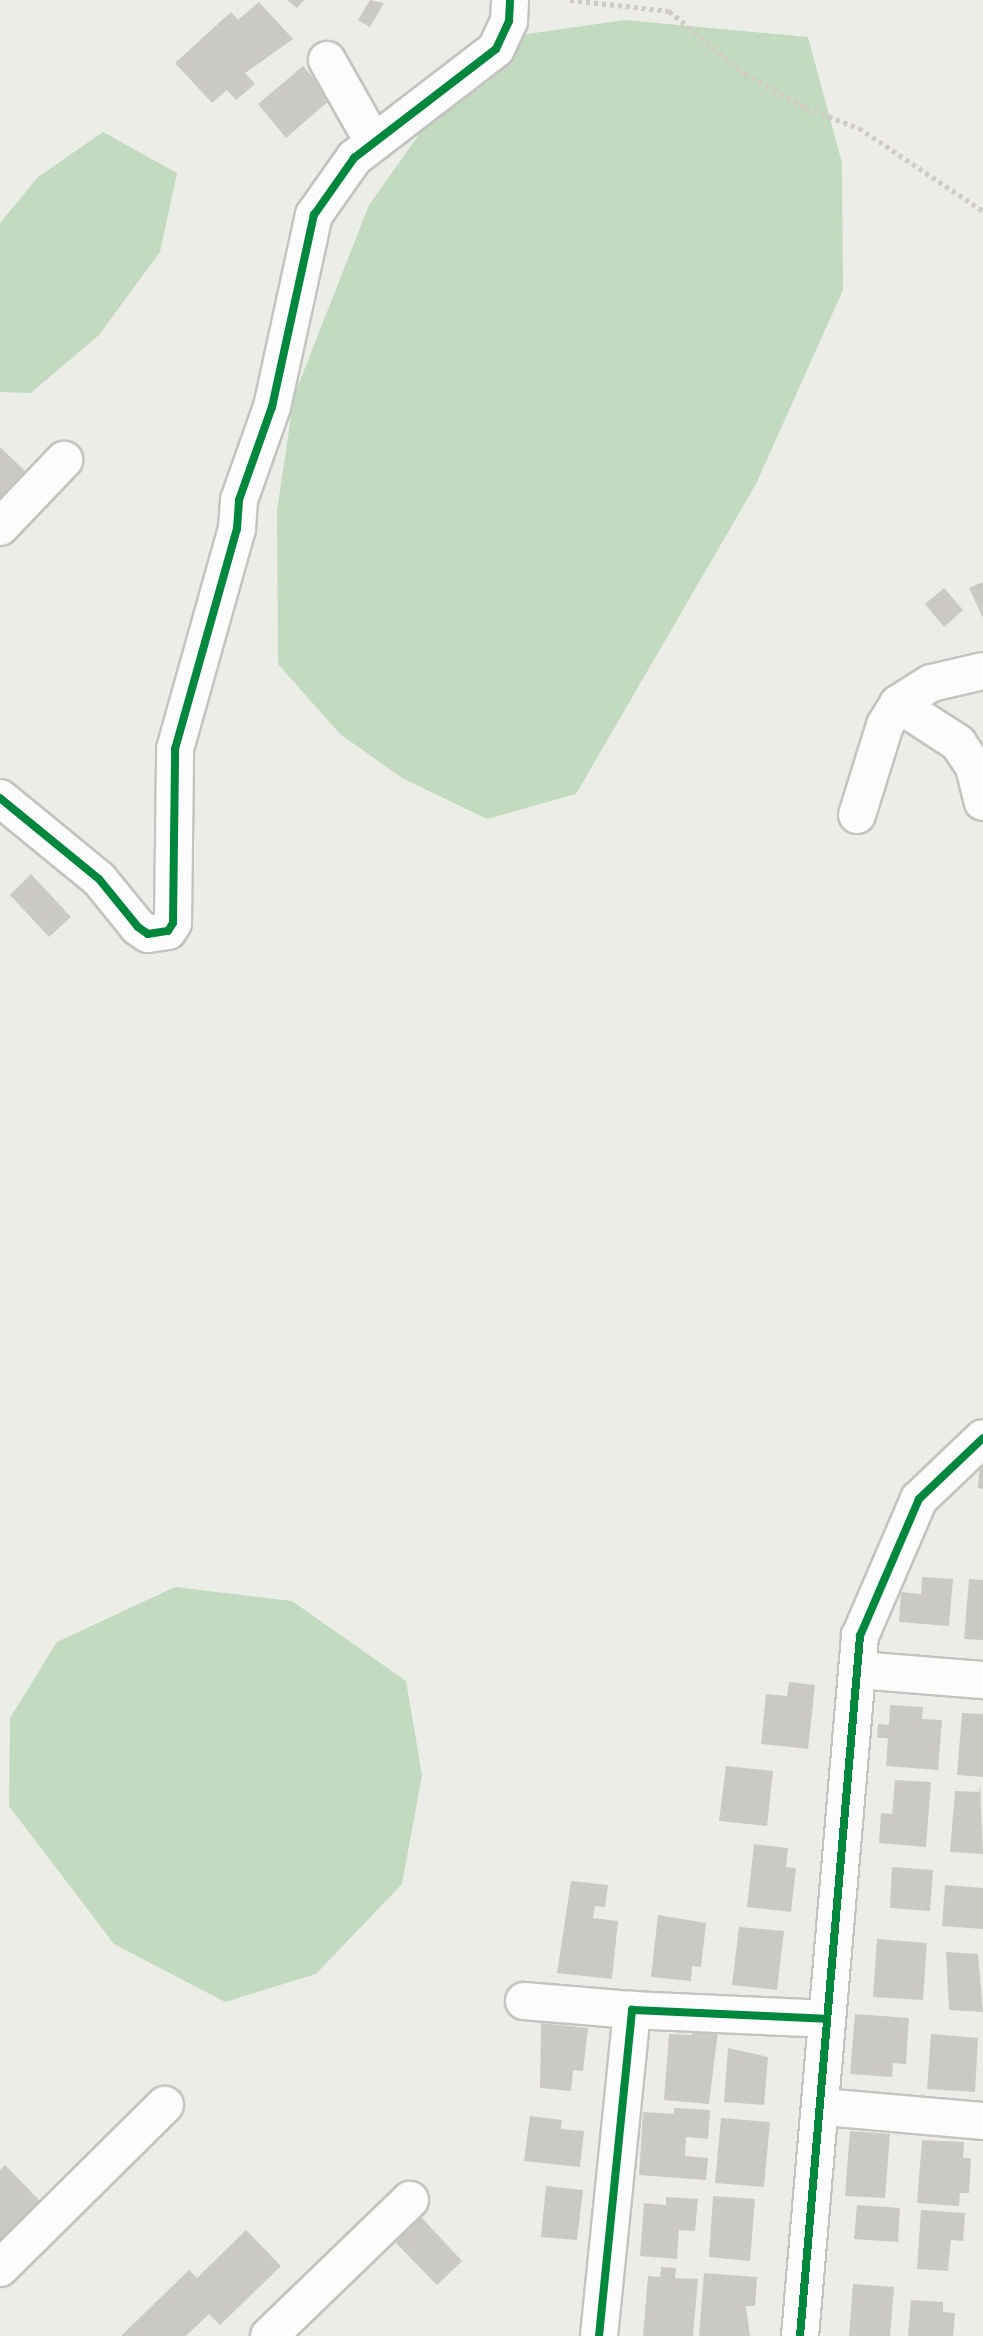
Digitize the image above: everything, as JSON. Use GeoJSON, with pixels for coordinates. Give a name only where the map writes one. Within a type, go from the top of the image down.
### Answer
{"type":"FeatureCollection","features":[{"type":"Feature","properties":{"kind":"street"},"geometry":{"type":"LineString","coordinates":[[0,798],[99,879],[138,927],[148,934],[168,931],[173,923],[175,749],[237,529],[239,500],[272,407],[314,215],[354,158],[496,49],[509,21],[510,0]]}},
{"type":"Feature","properties":{"kind":"street"},"geometry":{"type":"LineString","coordinates":[[327,60],[374,143]]}},
{"type":"Feature","properties":{"kind":"street"},"geometry":{"type":"LineString","coordinates":[[0,527],[64,460]]}},
{"type":"Feature","properties":{"kind":"street"},"geometry":{"type":"LineString","coordinates":[[857,815],[885,725],[898,704],[931,683],[983,671]]}},
{"type":"Feature","properties":{"kind":"street"},"geometry":{"type":"LineString","coordinates":[[898,704],[958,743],[974,767],[983,802]]}},
{"type":"Feature","properties":{"kind":"street"},"geometry":{"type":"LineString","coordinates":[[800,2336],[823,2107],[827,2019],[860,1636],[919,1499],[983,1438]]}},
{"type":"Feature","properties":{"kind":"street"},"geometry":{"type":"LineString","coordinates":[[858,1670],[983,1680]]}},
{"type":"Feature","properties":{"kind":"street"},"geometry":{"type":"LineString","coordinates":[[524,2001],[632,2010],[827,2019]]}},
{"type":"Feature","properties":{"kind":"street"},"geometry":{"type":"LineString","coordinates":[[599,2336],[632,2010]]}},
{"type":"Feature","properties":{"kind":"street"},"geometry":{"type":"LineString","coordinates":[[0,2268],[165,2105]]}},
{"type":"Feature","properties":{"kind":"street"},"geometry":{"type":"LineString","coordinates":[[823,2107],[983,2121]]}},
{"type":"Feature","properties":{"kind":"street"},"geometry":{"type":"LineString","coordinates":[[269,2336],[410,2200]]}},
{"type":"Feature","properties":{"kind":"path"},"geometry":{"type":"LineString","coordinates":[[570,0],[669,11],[745,74],[806,108],[859,128],[983,211]]}},
{"type":"Feature","properties":{"kind":"green space"},"geometry":{"type":"Polygon","coordinates":[[[625,20],[808,37],[842,163],[843,290],[756,484],[576,794],[487,819],[402,778],[340,734],[278,664],[277,511],[294,396],[369,205],[486,40],[625,20]]]}},
{"type":"Feature","properties":{"kind":"green space"},"geometry":{"type":"Polygon","coordinates":[[[103,132],[177,173],[160,252],[99,335],[31,393],[0,392],[0,223],[38,177],[103,132]]]}},
{"type":"Feature","properties":{"kind":"green space"},"geometry":{"type":"Polygon","coordinates":[[[175,1587],[292,1601],[406,1681],[422,1775],[402,1884],[316,1974],[225,2002],[114,1944],[9,1806],[10,1718],[57,1642],[175,1587]]]}},
{"type":"Feature","properties":{"kind":"building"},"geometry":{"type":"Polygon","coordinates":[[[287,0],[304,0],[297,8],[287,0]]]}},
{"type":"Feature","properties":{"kind":"building"},"geometry":{"type":"Polygon","coordinates":[[[370,0],[384,3],[370,27],[358,20],[370,0]]]}},
{"type":"Feature","properties":{"kind":"building"},"geometry":{"type":"Polygon","coordinates":[[[259,2],[293,39],[245,73],[255,84],[236,100],[227,90],[212,103],[175,63],[231,12],[238,20],[259,2]]]}},
{"type":"Feature","properties":{"kind":"building"},"geometry":{"type":"Polygon","coordinates":[[[303,66],[331,99],[286,138],[258,104],[303,66]]]}},
{"type":"Feature","properties":{"kind":"building"},"geometry":{"type":"Polygon","coordinates":[[[0,447],[25,471],[0,499],[0,447]]]}},
{"type":"Feature","properties":{"kind":"building"},"geometry":{"type":"Polygon","coordinates":[[[983,582],[983,618],[969,588],[983,582]]]}},
{"type":"Feature","properties":{"kind":"building"},"geometry":{"type":"Polygon","coordinates":[[[944,588],[963,610],[944,627],[925,604],[944,588]]]}},
{"type":"Feature","properties":{"kind":"building"},"geometry":{"type":"Polygon","coordinates":[[[31,874],[71,917],[49,937],[10,895],[31,874]]]}},
{"type":"Feature","properties":{"kind":"building"},"geometry":{"type":"Polygon","coordinates":[[[980,1463],[983,1464],[983,1489],[978,1488],[980,1463]]]}},
{"type":"Feature","properties":{"kind":"building"},"geometry":{"type":"Polygon","coordinates":[[[922,1577],[953,1579],[949,1626],[899,1622],[901,1592],[921,1594],[922,1577]]]}},
{"type":"Feature","properties":{"kind":"building"},"geometry":{"type":"Polygon","coordinates":[[[969,1579],[983,1580],[983,1640],[964,1639],[969,1579]]]}},
{"type":"Feature","properties":{"kind":"building"},"geometry":{"type":"Polygon","coordinates":[[[789,1682],[815,1685],[808,1749],[761,1744],[766,1694],[787,1696],[789,1682]]]}},
{"type":"Feature","properties":{"kind":"building"},"geometry":{"type":"Polygon","coordinates":[[[890,1705],[923,1707],[922,1719],[942,1720],[938,1770],[886,1766],[888,1738],[877,1738],[878,1724],[889,1725],[890,1705]]]}},
{"type":"Feature","properties":{"kind":"building"},"geometry":{"type":"Polygon","coordinates":[[[962,1713],[983,1714],[983,1777],[957,1775],[962,1713]]]}},
{"type":"Feature","properties":{"kind":"building"},"geometry":{"type":"Polygon","coordinates":[[[726,1766],[773,1771],[767,1826],[719,1821],[726,1766]]]}},
{"type":"Feature","properties":{"kind":"building"},"geometry":{"type":"Polygon","coordinates":[[[895,1780],[931,1782],[926,1847],[879,1843],[881,1813],[892,1814],[895,1780]]]}},
{"type":"Feature","properties":{"kind":"building"},"geometry":{"type":"Polygon","coordinates":[[[980,1786],[983,1854],[950,1852],[955,1791],[979,1792],[980,1786]]]}},
{"type":"Feature","properties":{"kind":"building"},"geometry":{"type":"Polygon","coordinates":[[[754,1844],[788,1848],[786,1867],[796,1868],[791,1912],[747,1907],[754,1844]]]}},
{"type":"Feature","properties":{"kind":"building"},"geometry":{"type":"Polygon","coordinates":[[[892,1867],[933,1870],[930,1911],[890,1908],[892,1867]]]}},
{"type":"Feature","properties":{"kind":"building"},"geometry":{"type":"Polygon","coordinates":[[[571,1881],[608,1885],[605,1907],[595,1906],[593,1918],[618,1921],[612,1979],[557,1973],[571,1881]]]}},
{"type":"Feature","properties":{"kind":"building"},"geometry":{"type":"Polygon","coordinates":[[[945,1885],[983,1888],[983,1929],[942,1926],[945,1885]]]}},
{"type":"Feature","properties":{"kind":"building"},"geometry":{"type":"Polygon","coordinates":[[[658,1915],[706,1923],[701,1967],[692,1966],[691,1981],[651,1977],[658,1915]]]}},
{"type":"Feature","properties":{"kind":"building"},"geometry":{"type":"Polygon","coordinates":[[[739,1927],[784,1931],[777,1990],[732,1985],[739,1927]]]}},
{"type":"Feature","properties":{"kind":"building"},"geometry":{"type":"Polygon","coordinates":[[[877,1939],[927,1943],[923,2000],[873,1997],[877,1939]]]}},
{"type":"Feature","properties":{"kind":"building"},"geometry":{"type":"Polygon","coordinates":[[[946,1952],[978,1954],[983,2012],[949,2010],[946,1952]]]}},
{"type":"Feature","properties":{"kind":"building"},"geometry":{"type":"Polygon","coordinates":[[[855,2014],[909,2018],[906,2064],[893,2063],[892,2077],[850,2074],[855,2014]]]}},
{"type":"Feature","properties":{"kind":"building"},"geometry":{"type":"Polygon","coordinates":[[[541,2023],[588,2028],[583,2071],[573,2070],[571,2091],[540,2088],[541,2023]]]}},
{"type":"Feature","properties":{"kind":"building"},"geometry":{"type":"Polygon","coordinates":[[[693,2029],[718,2031],[709,2104],[664,2100],[669,2034],[692,2035],[693,2029]]]}},
{"type":"Feature","properties":{"kind":"building"},"geometry":{"type":"Polygon","coordinates":[[[931,2034],[978,2038],[975,2092],[927,2089],[931,2034]]]}},
{"type":"Feature","properties":{"kind":"building"},"geometry":{"type":"Polygon","coordinates":[[[728,2048],[768,2057],[764,2105],[724,2102],[728,2048]]]}},
{"type":"Feature","properties":{"kind":"building"},"geometry":{"type":"Polygon","coordinates":[[[674,2108],[710,2110],[708,2139],[686,2137],[685,2156],[708,2158],[706,2180],[639,2175],[643,2112],[674,2114],[674,2108]]]}},
{"type":"Feature","properties":{"kind":"building"},"geometry":{"type":"Polygon","coordinates":[[[530,2116],[562,2120],[561,2129],[584,2131],[580,2167],[524,2161],[530,2116]]]}},
{"type":"Feature","properties":{"kind":"building"},"geometry":{"type":"Polygon","coordinates":[[[721,2118],[770,2122],[764,2187],[715,2183],[721,2118]]]}},
{"type":"Feature","properties":{"kind":"building"},"geometry":{"type":"Polygon","coordinates":[[[850,2131],[890,2134],[885,2198],[845,2196],[850,2131]]]}},
{"type":"Feature","properties":{"kind":"building"},"geometry":{"type":"Polygon","coordinates":[[[922,2140],[964,2142],[963,2158],[971,2158],[969,2193],[960,2193],[959,2206],[917,2203],[922,2140]]]}},
{"type":"Feature","properties":{"kind":"building"},"geometry":{"type":"Polygon","coordinates":[[[5,2165],[40,2201],[0,2240],[0,2170],[5,2165]]]}},
{"type":"Feature","properties":{"kind":"building"},"geometry":{"type":"Polygon","coordinates":[[[546,2186],[583,2190],[577,2240],[541,2237],[546,2186]]]}},
{"type":"Feature","properties":{"kind":"building"},"geometry":{"type":"Polygon","coordinates":[[[713,2196],[755,2199],[750,2261],[709,2257],[713,2196]]]}},
{"type":"Feature","properties":{"kind":"building"},"geometry":{"type":"Polygon","coordinates":[[[666,2197],[698,2199],[695,2231],[679,2230],[677,2259],[640,2256],[644,2203],[666,2205],[666,2197]]]}},
{"type":"Feature","properties":{"kind":"building"},"geometry":{"type":"Polygon","coordinates":[[[857,2205],[900,2208],[898,2242],[854,2239],[857,2205]]]}},
{"type":"Feature","properties":{"kind":"building"},"geometry":{"type":"Polygon","coordinates":[[[921,2210],[965,2213],[963,2241],[951,2240],[948,2271],[917,2269],[921,2210]]]}},
{"type":"Feature","properties":{"kind":"building"},"geometry":{"type":"Polygon","coordinates":[[[421,2217],[462,2261],[437,2285],[395,2242],[421,2217]]]}},
{"type":"Feature","properties":{"kind":"building"},"geometry":{"type":"Polygon","coordinates":[[[246,2230],[281,2266],[220,2325],[209,2314],[186,2336],[121,2336],[189,2270],[197,2278],[246,2230]]]}},
{"type":"Feature","properties":{"kind":"building"},"geometry":{"type":"Polygon","coordinates":[[[661,2267],[676,2268],[675,2278],[698,2279],[693,2336],[643,2336],[648,2276],[660,2277],[661,2267]]]}},
{"type":"Feature","properties":{"kind":"building"},"geometry":{"type":"Polygon","coordinates":[[[704,2273],[757,2277],[755,2306],[746,2306],[750,2336],[699,2336],[704,2273]]]}},
{"type":"Feature","properties":{"kind":"building"},"geometry":{"type":"Polygon","coordinates":[[[853,2284],[894,2287],[890,2336],[849,2336],[853,2284]]]}},
{"type":"Feature","properties":{"kind":"building"},"geometry":{"type":"Polygon","coordinates":[[[911,2300],[943,2302],[943,2312],[955,2313],[953,2336],[908,2336],[911,2300]]]}},
{"type":"Feature","properties":{"kind":"cycle path"},"geometry":{"type":"LineString","coordinates":[[0,798],[99,879],[138,927],[148,934],[168,931],[173,923],[175,749],[237,529],[239,500],[272,407],[314,215],[354,158],[496,49],[509,21],[510,0]]}},
{"type":"Feature","properties":{"kind":"cycle path"},"geometry":{"type":"LineString","coordinates":[[800,2336],[860,1636],[919,1499],[983,1438]]}},
{"type":"Feature","properties":{"kind":"cycle path"},"geometry":{"type":"LineString","coordinates":[[599,2336],[632,2010],[827,2019]]}}]}
